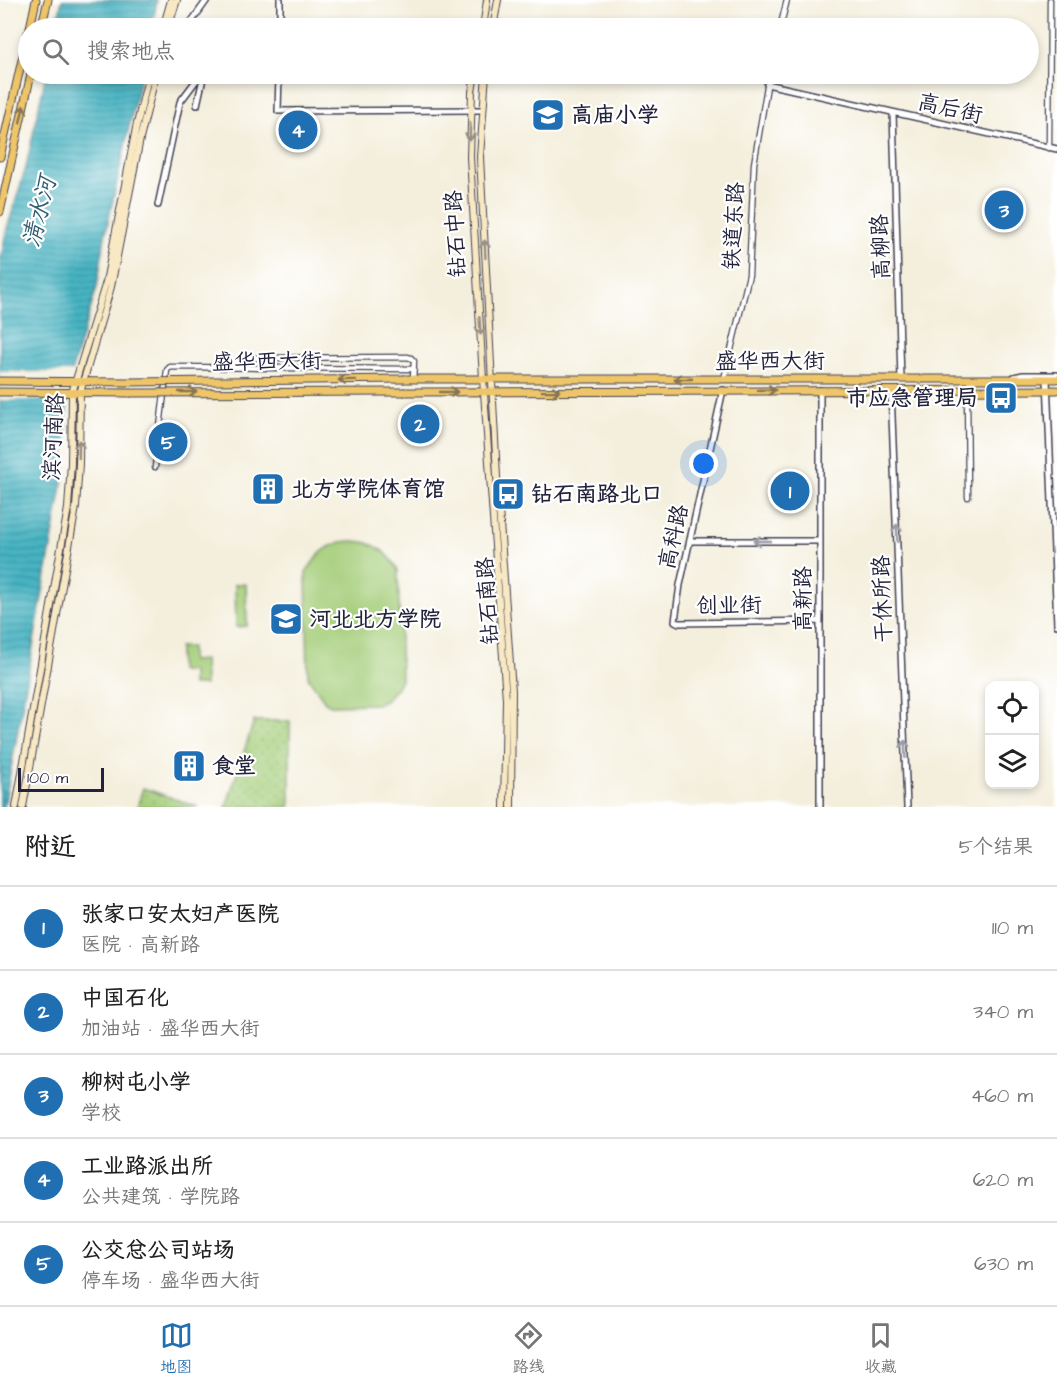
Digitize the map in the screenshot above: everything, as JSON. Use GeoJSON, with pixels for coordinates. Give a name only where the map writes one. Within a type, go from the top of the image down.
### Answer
{"type":"FeatureCollection","features":[{"type":"Feature","properties":{"kind":"main road"},"geometry":{"type":"LineString","coordinates":[[32,18],[36,0]]}},
{"type":"Feature","properties":{"kind":"main road"},"geometry":{"type":"LineString","coordinates":[[44,18],[48,0]]}},
{"type":"Feature","properties":{"kind":"main road"},"geometry":{"type":"LineString","coordinates":[[169,18],[171,0]]}},
{"type":"Feature","properties":{"kind":"main road"},"geometry":{"type":"LineString","coordinates":[[171,18],[177,0]]}},
{"type":"Feature","properties":{"kind":"main road"},"geometry":{"type":"LineString","coordinates":[[485,18],[488,0]]}},
{"type":"Feature","properties":{"kind":"main road"},"geometry":{"type":"LineString","coordinates":[[495,18],[498,0]]}},
{"type":"Feature","properties":{"kind":"main road"},"geometry":{"type":"LineString","coordinates":[[0,157],[18,77]]}},
{"type":"Feature","properties":{"kind":"main road"},"geometry":{"type":"LineString","coordinates":[[0,212],[29,84]]}},
{"type":"Feature","properties":{"kind":"main road","name":"滨河南路"},"geometry":{"type":"LineString","coordinates":[[16,807],[68,508],[74,393],[106,282],[146,84]]}},
{"type":"Feature","properties":{"kind":"main road","name":"滨河南路"},"geometry":{"type":"LineString","coordinates":[[76,382],[111,287],[140,139],[154,84]]}},
{"type":"Feature","properties":{"kind":"main road","name":"钻石中路"},"geometry":{"type":"LineString","coordinates":[[474,84],[470,158],[484,392]]}},
{"type":"Feature","properties":{"kind":"main road","name":"钻石中路"},"geometry":{"type":"LineString","coordinates":[[485,84],[480,157],[493,392]]}},
{"type":"Feature","properties":{"kind":"main road"},"geometry":{"type":"LineString","coordinates":[[1057,378],[1057,392]]}},
{"type":"Feature","properties":{"kind":"main road","name":"盛华西大街"},"geometry":{"type":"LineString","coordinates":[[0,381],[1057,378]]}},
{"type":"Feature","properties":{"kind":"main road"},"geometry":{"type":"LineString","coordinates":[[606,379],[606,391]]}},
{"type":"Feature","properties":{"kind":"main road","name":"盛华西大街"},"geometry":{"type":"LineString","coordinates":[[0,392],[1047,390],[1057,392]]}},
{"type":"Feature","properties":{"kind":"main road","name":"钻石南路"},"geometry":{"type":"LineString","coordinates":[[484,392],[506,699],[504,807]]}},
{"type":"Feature","properties":{"kind":"main road","name":"钻石南路"},"geometry":{"type":"LineString","coordinates":[[493,392],[514,716],[511,807]]}},
{"type":"Feature","properties":{"kind":"main road","name":"滨河南路"},"geometry":{"type":"LineString","coordinates":[[23,807],[76,507],[79,464],[74,393]]}},
{"type":"Feature","properties":{"kind":"street"},"geometry":{"type":"LineString","coordinates":[[194,18],[207,0]]}},
{"type":"Feature","properties":{"kind":"street"},"geometry":{"type":"LineString","coordinates":[[280,0],[280,18]]}},
{"type":"Feature","properties":{"kind":"street"},"geometry":{"type":"LineString","coordinates":[[782,18],[787,0]]}},
{"type":"Feature","properties":{"kind":"street"},"geometry":{"type":"LineString","coordinates":[[1049,148],[1050,0]]}},
{"type":"Feature","properties":{"kind":"street"},"geometry":{"type":"LineString","coordinates":[[158,205],[180,102],[194,84]]}},
{"type":"Feature","properties":{"kind":"street"},"geometry":{"type":"LineString","coordinates":[[197,105],[200,84]]}},
{"type":"Feature","properties":{"kind":"street"},"geometry":{"type":"LineString","coordinates":[[279,84],[278,111],[482,110]]}},
{"type":"Feature","properties":{"kind":"street","name":"高后街"},"geometry":{"type":"LineString","coordinates":[[767,84],[1057,149]]}},
{"type":"Feature","properties":{"kind":"street","name":"铁道东路"},"geometry":{"type":"LineString","coordinates":[[724,379],[749,275],[754,165],[767,84]]}},
{"type":"Feature","properties":{"kind":"street","name":"高柳路"},"geometry":{"type":"LineString","coordinates":[[893,113],[902,379]]}},
{"type":"Feature","properties":{"kind":"street"},"geometry":{"type":"LineString","coordinates":[[244,358],[411,357],[414,361],[413,379]]}},
{"type":"Feature","properties":{"kind":"street"},"geometry":{"type":"LineString","coordinates":[[155,467],[167,370],[170,367],[414,369]]}},
{"type":"Feature","properties":{"kind":"street"},"geometry":{"type":"LineString","coordinates":[[1006,379],[1023,375],[1057,378]]}},
{"type":"Feature","properties":{"kind":"street"},"geometry":{"type":"LineString","coordinates":[[1047,379],[1057,625]]}},
{"type":"Feature","properties":{"kind":"street","name":"高科路"},"geometry":{"type":"LineString","coordinates":[[675,621],[680,585],[723,390]]}},
{"type":"Feature","properties":{"kind":"street","name":"高新路"},"geometry":{"type":"LineString","coordinates":[[820,390],[820,807]]}},
{"type":"Feature","properties":{"kind":"street","name":"干休所路"},"geometry":{"type":"LineString","coordinates":[[891,390],[908,807]]}},
{"type":"Feature","properties":{"kind":"street"},"geometry":{"type":"LineString","coordinates":[[967,390],[968,497]]}},
{"type":"Feature","properties":{"kind":"street"},"geometry":{"type":"LineString","coordinates":[[690,541],[820,541]]}},
{"type":"Feature","properties":{"kind":"street","name":"创业街"},"geometry":{"type":"LineString","coordinates":[[675,621],[679,623],[820,621]]}},
{"type":"Feature","properties":{"kind":"green space"},"geometry":{"type":"Polygon","coordinates":[[[360,541],[379,548],[390,557],[398,570],[401,679],[385,701],[378,704],[331,705],[325,702],[308,677],[306,572],[319,554],[329,547],[340,542],[360,541]]]}},
{"type":"Feature","properties":{"kind":"green space"},"geometry":{"type":"Polygon","coordinates":[[[235,584],[246,584],[247,626],[236,627],[235,584]]]}},
{"type":"Feature","properties":{"kind":"green space"},"geometry":{"type":"Polygon","coordinates":[[[179,647],[191,647],[191,661],[204,660],[205,685],[192,685],[192,671],[179,671],[179,647]]]}},
{"type":"Feature","properties":{"kind":"green space"},"geometry":{"type":"Polygon","coordinates":[[[254,721],[290,721],[290,807],[226,807],[254,721]]]}},
{"type":"Feature","properties":{"kind":"green space"},"geometry":{"type":"Polygon","coordinates":[[[143,788],[199,807],[137,807],[143,788]]]}},
{"type":"Feature","properties":{"kind":"water"},"geometry":{"type":"Polygon","coordinates":[[[62,0],[157,0],[154,18],[58,18],[62,0]]]}},
{"type":"Feature","properties":{"kind":"water","name":"清水河"},"geometry":{"type":"Polygon","coordinates":[[[44,84],[139,84],[105,236],[97,287],[72,370],[67,403],[64,475],[4,807],[0,807],[0,263],[6,232],[26,167],[44,84]]]}},
{"type":"Feature","properties":{"kind":"pier"},"geometry":{"type":"Polygon","coordinates":[[[0,372],[73,372],[68,400],[0,400],[0,372]]]}},
{"type":"Feature","properties":{"kind":"place","name":"高庙小学"},"geometry":{"type":"Point","coordinates":[548,115]}},
{"type":"Feature","properties":{"kind":"place","name":"工业路派出所"},"geometry":{"type":"Point","coordinates":[298,130]}},
{"type":"Feature","properties":{"kind":"place","name":"柳树屯小学"},"geometry":{"type":"Point","coordinates":[1004,210]}},
{"type":"Feature","properties":{"kind":"place","name":"市应急管理局"},"geometry":{"type":"Point","coordinates":[1001,398]}},
{"type":"Feature","properties":{"kind":"place","name":"中国石化"},"geometry":{"type":"Point","coordinates":[420,424]}},
{"type":"Feature","properties":{"kind":"place","name":"公交总公司站场"},"geometry":{"type":"Point","coordinates":[168,442]}},
{"type":"Feature","properties":{"kind":"place","name":"北方学院体育馆"},"geometry":{"type":"Point","coordinates":[268,489]}},
{"type":"Feature","properties":{"kind":"place","name":"张家口安太妇产医院"},"geometry":{"type":"Point","coordinates":[790,491]}},
{"type":"Feature","properties":{"kind":"place","name":"钻石南路北口"},"geometry":{"type":"Point","coordinates":[508,494]}},
{"type":"Feature","properties":{"kind":"place","name":"河北北方学院"},"geometry":{"type":"Point","coordinates":[286,619]}},
{"type":"Feature","properties":{"kind":"place","name":"食堂"},"geometry":{"type":"Point","coordinates":[189,766]}}]}
